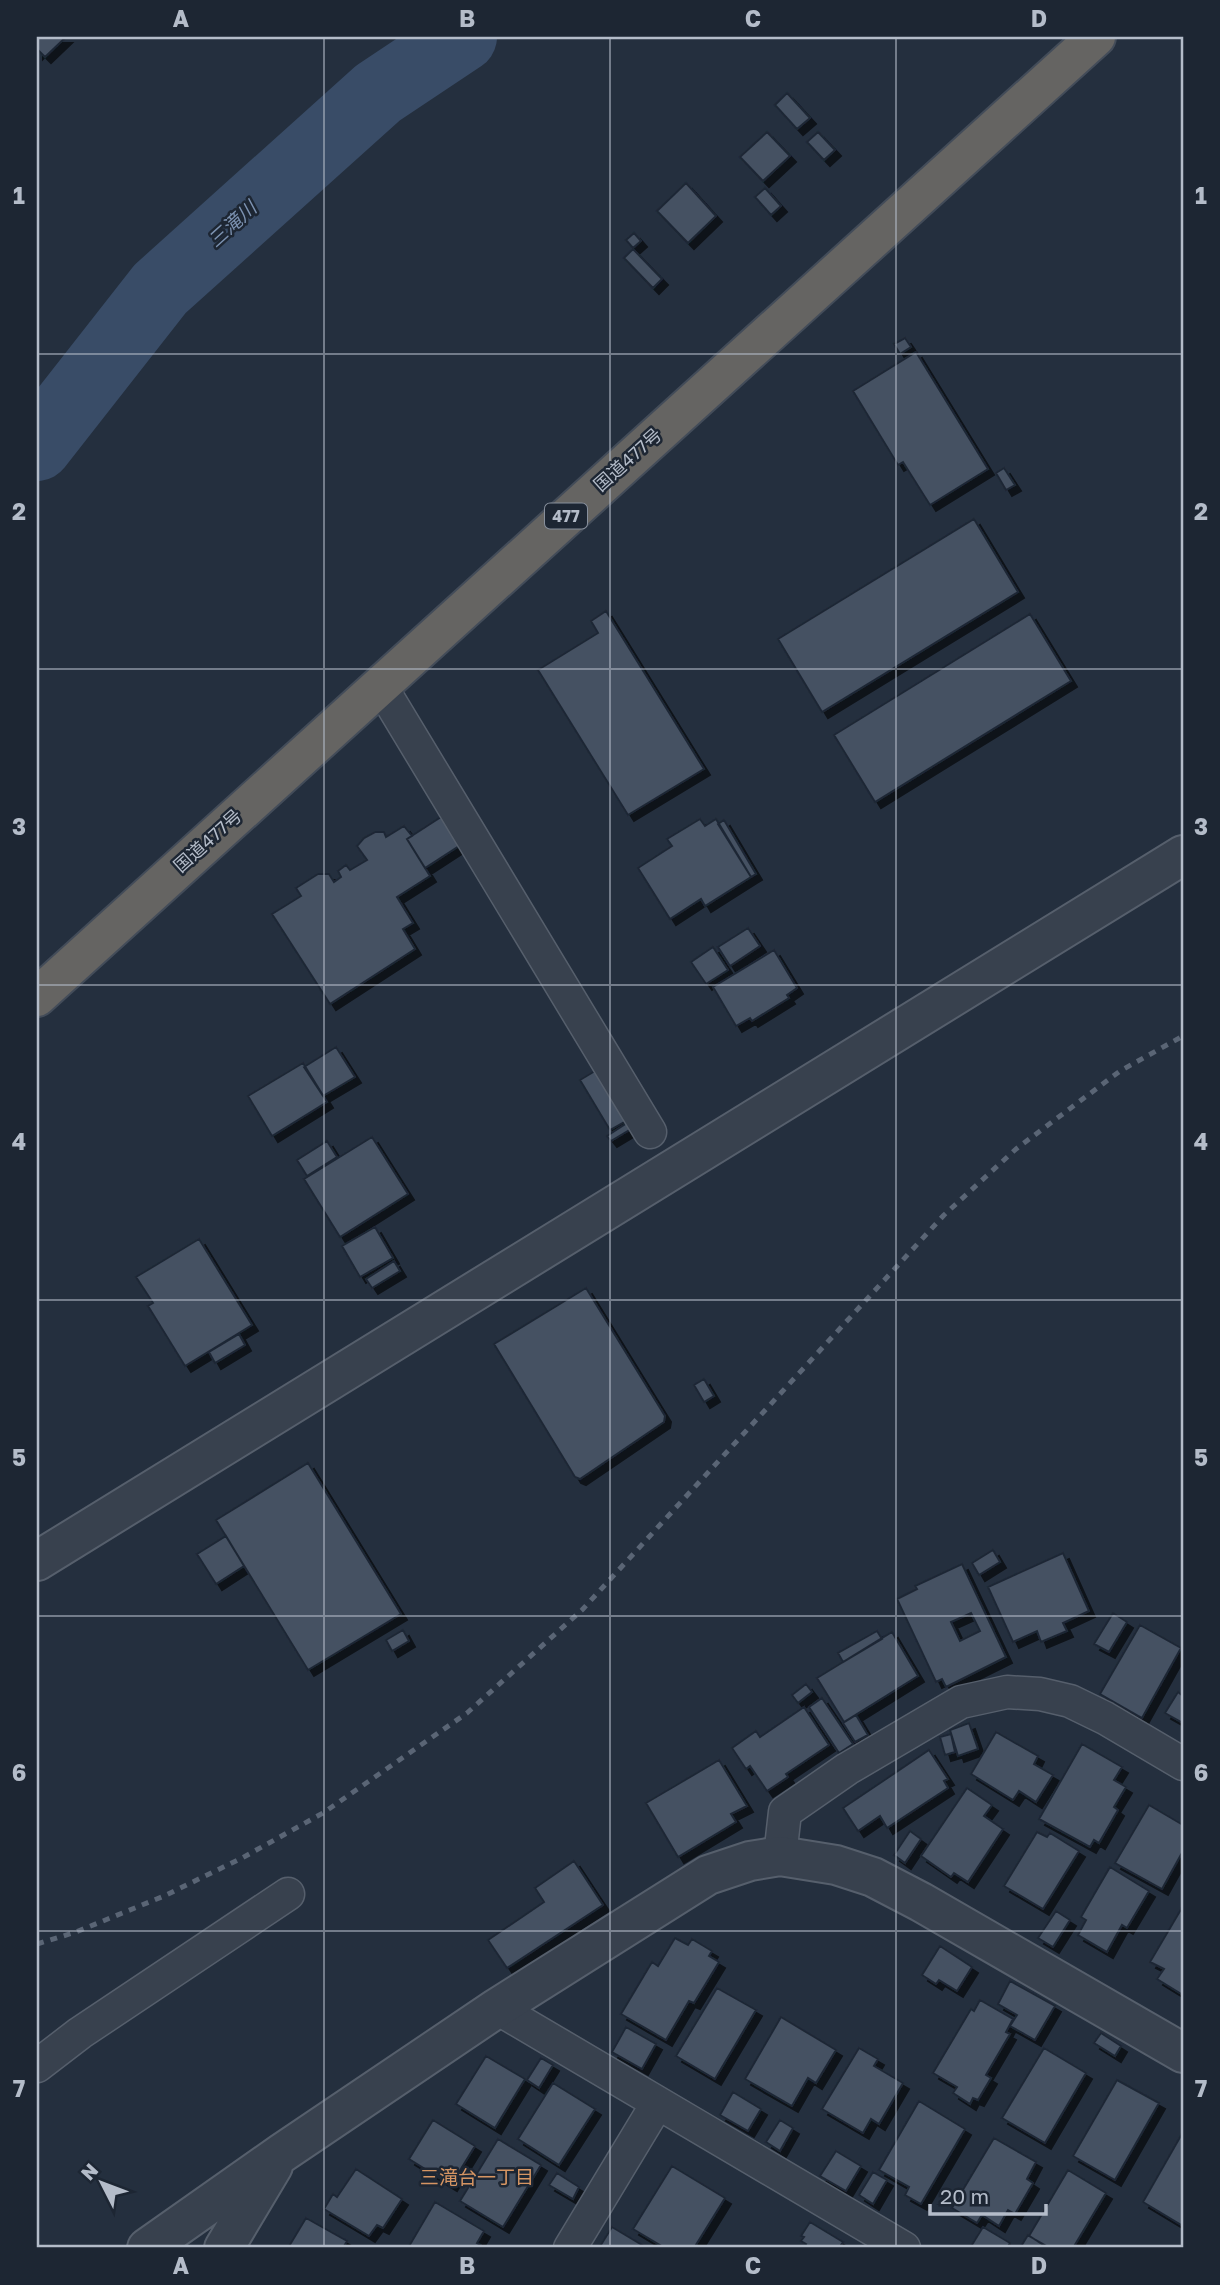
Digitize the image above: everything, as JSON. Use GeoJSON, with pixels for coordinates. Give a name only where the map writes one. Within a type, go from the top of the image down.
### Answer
{"type":"FeatureCollection","features":[{"type":"Feature","properties":{"kind":"highway","name":"国道477号"},"geometry":{"type":"LineString","coordinates":[[37,997],[1096,37]]}},
{"type":"Feature","properties":{"kind":"street"},"geometry":{"type":"LineString","coordinates":[[380,685],[650,1132]]}},
{"type":"Feature","properties":{"kind":"street"},"geometry":{"type":"LineString","coordinates":[[37,1561],[1183,855]]}},
{"type":"Feature","properties":{"kind":"street"},"geometry":{"type":"LineString","coordinates":[[780,1856],[785,1812],[847,1769],[961,1702],[1007,1692],[1040,1694],[1070,1701],[1105,1718],[1183,1764]]}},
{"type":"Feature","properties":{"kind":"street"},"geometry":{"type":"LineString","coordinates":[[147,2248],[282,2152],[497,2008],[708,1875],[750,1861],[780,1856],[836,1865],[873,1877],[1183,2053]]}},
{"type":"Feature","properties":{"kind":"street"},"geometry":{"type":"LineString","coordinates":[[37,2066],[288,1894]]}},
{"type":"Feature","properties":{"kind":"street"},"geometry":{"type":"LineString","coordinates":[[497,2008],[904,2248]]}},
{"type":"Feature","properties":{"kind":"street"},"geometry":{"type":"LineString","coordinates":[[570,2248],[657,2104]]}},
{"type":"Feature","properties":{"kind":"street"},"geometry":{"type":"LineString","coordinates":[[224,2248],[282,2152]]}},
{"type":"Feature","properties":{"kind":"building"},"geometry":{"type":"Polygon","coordinates":[[[37,37],[66,37],[45,57],[39,51],[37,53],[37,37]]]}},
{"type":"Feature","properties":{"kind":"building"},"geometry":{"type":"Polygon","coordinates":[[[787,93],[810,118],[797,129],[775,105],[787,93]]]}},
{"type":"Feature","properties":{"kind":"building"},"geometry":{"type":"Polygon","coordinates":[[[767,132],[790,156],[763,181],[740,157],[767,132]]]}},
{"type":"Feature","properties":{"kind":"building"},"geometry":{"type":"Polygon","coordinates":[[[818,132],[835,150],[824,160],[807,142],[818,132]]]}},
{"type":"Feature","properties":{"kind":"building"},"geometry":{"type":"Polygon","coordinates":[[[686,183],[716,216],[688,243],[657,211],[686,183]]]}},
{"type":"Feature","properties":{"kind":"building"},"geometry":{"type":"Polygon","coordinates":[[[765,188],[781,206],[771,215],[755,197],[765,188]]]}},
{"type":"Feature","properties":{"kind":"building"},"geometry":{"type":"Polygon","coordinates":[[[634,233],[641,241],[633,248],[626,240],[634,233]]]}},
{"type":"Feature","properties":{"kind":"building"},"geometry":{"type":"Polygon","coordinates":[[[633,249],[662,279],[653,288],[624,258],[633,249]]]}},
{"type":"Feature","properties":{"kind":"building"},"geometry":{"type":"Polygon","coordinates":[[[905,338],[911,347],[900,354],[894,344],[905,338]]]}},
{"type":"Feature","properties":{"kind":"building"},"geometry":{"type":"Polygon","coordinates":[[[916,352],[988,469],[930,505],[903,462],[898,465],[853,391],[916,352]]]}},
{"type":"Feature","properties":{"kind":"building"},"geometry":{"type":"Polygon","coordinates":[[[1004,468],[1015,485],[1006,490],[996,473],[1004,468]]]}},
{"type":"Feature","properties":{"kind":"building"},"geometry":{"type":"Polygon","coordinates":[[[974,519],[1018,592],[822,712],[778,639],[974,519]]]}},
{"type":"Feature","properties":{"kind":"building"},"geometry":{"type":"Polygon","coordinates":[[[606,611],[704,769],[628,815],[538,670],[598,633],[591,621],[606,611]]]}},
{"type":"Feature","properties":{"kind":"building"},"geometry":{"type":"Polygon","coordinates":[[[1030,614],[1071,681],[875,802],[834,735],[1030,614]]]}},
{"type":"Feature","properties":{"kind":"building"},"geometry":{"type":"Polygon","coordinates":[[[441,817],[459,846],[425,868],[407,839],[441,817]]]}},
{"type":"Feature","properties":{"kind":"building"},"geometry":{"type":"Polygon","coordinates":[[[700,819],[705,826],[716,819],[751,877],[705,906],[701,899],[670,919],[638,868],[672,846],[667,839],[700,819]]]}},
{"type":"Feature","properties":{"kind":"building"},"geometry":{"type":"Polygon","coordinates":[[[724,820],[756,874],[751,877],[718,824],[724,820]]]}},
{"type":"Feature","properties":{"kind":"building"},"geometry":{"type":"Polygon","coordinates":[[[404,826],[412,836],[407,839],[430,876],[397,897],[413,923],[403,929],[415,949],[330,1004],[272,914],[301,896],[296,888],[318,874],[329,874],[334,882],[341,877],[338,871],[346,865],[350,870],[367,860],[357,846],[364,838],[375,832],[384,832],[386,837],[404,826]]]}},
{"type":"Feature","properties":{"kind":"building"},"geometry":{"type":"Polygon","coordinates":[[[748,928],[760,946],[730,966],[718,947],[748,928]]]}},
{"type":"Feature","properties":{"kind":"building"},"geometry":{"type":"Polygon","coordinates":[[[713,947],[728,970],[706,984],[691,962],[713,947]]]}},
{"type":"Feature","properties":{"kind":"building"},"geometry":{"type":"Polygon","coordinates":[[[774,950],[797,988],[787,995],[789,998],[752,1021],[750,1018],[736,1026],[713,987],[774,950]]]}},
{"type":"Feature","properties":{"kind":"building"},"geometry":{"type":"Polygon","coordinates":[[[336,1047],[355,1077],[323,1096],[304,1067],[336,1047]]]}},
{"type":"Feature","properties":{"kind":"building"},"geometry":{"type":"Polygon","coordinates":[[[303,1063],[327,1102],[272,1136],[248,1096],[303,1063]]]}},
{"type":"Feature","properties":{"kind":"building"},"geometry":{"type":"Polygon","coordinates":[[[595,1071],[626,1121],[610,1130],[580,1080],[595,1071]]]}},
{"type":"Feature","properties":{"kind":"building"},"geometry":{"type":"Polygon","coordinates":[[[627,1123],[631,1129],[611,1141],[607,1136],[627,1123]]]}},
{"type":"Feature","properties":{"kind":"building"},"geometry":{"type":"Polygon","coordinates":[[[372,1137],[408,1194],[340,1237],[304,1179],[372,1137]]]}},
{"type":"Feature","properties":{"kind":"building"},"geometry":{"type":"Polygon","coordinates":[[[327,1141],[337,1157],[307,1176],[297,1160],[327,1141]]]}},
{"type":"Feature","properties":{"kind":"building"},"geometry":{"type":"Polygon","coordinates":[[[375,1227],[393,1258],[360,1277],[342,1246],[375,1227]]]}},
{"type":"Feature","properties":{"kind":"building"},"geometry":{"type":"Polygon","coordinates":[[[199,1239],[252,1325],[185,1366],[148,1306],[153,1303],[136,1277],[199,1239]]]}},
{"type":"Feature","properties":{"kind":"building"},"geometry":{"type":"Polygon","coordinates":[[[394,1261],[400,1271],[372,1288],[366,1279],[394,1261]]]}},
{"type":"Feature","properties":{"kind":"building"},"geometry":{"type":"Polygon","coordinates":[[[586,1288],[665,1416],[664,1422],[580,1479],[575,1477],[494,1344],[586,1288]]]}},
{"type":"Feature","properties":{"kind":"building"},"geometry":{"type":"Polygon","coordinates":[[[239,1334],[245,1345],[215,1363],[209,1352],[239,1334]]]}},
{"type":"Feature","properties":{"kind":"building"},"geometry":{"type":"Polygon","coordinates":[[[704,1379],[714,1396],[704,1402],[694,1385],[704,1379]]]}},
{"type":"Feature","properties":{"kind":"building"},"geometry":{"type":"Polygon","coordinates":[[[308,1463],[401,1614],[308,1670],[216,1520],[308,1463]]]}},
{"type":"Feature","properties":{"kind":"building"},"geometry":{"type":"Polygon","coordinates":[[[226,1536],[244,1566],[216,1584],[197,1554],[226,1536]]]}},
{"type":"Feature","properties":{"kind":"building"},"geometry":{"type":"Polygon","coordinates":[[[993,1550],[1000,1562],[979,1575],[972,1563],[993,1550]]]}},
{"type":"Feature","properties":{"kind":"building"},"geometry":{"type":"Polygon","coordinates":[[[1063,1553],[1089,1611],[1063,1623],[1067,1631],[1041,1642],[1037,1631],[1013,1642],[988,1587],[1063,1553]]]}},
{"type":"Feature","properties":{"kind":"building"},"geometry":{"type":"Polygon","coordinates":[[[962,1564],[1006,1657],[946,1687],[942,1679],[936,1682],[897,1599],[917,1589],[915,1586],[962,1564]],[[971,1613],[951,1622],[960,1641],[980,1631],[971,1613]]]}},
{"type":"Feature","properties":{"kind":"building"},"geometry":{"type":"Polygon","coordinates":[[[1113,1613],[1127,1622],[1109,1652],[1094,1644],[1113,1613]]]}},
{"type":"Feature","properties":{"kind":"building"},"geometry":{"type":"Polygon","coordinates":[[[1140,1625],[1181,1648],[1142,1718],[1100,1694],[1140,1625]]]}},
{"type":"Feature","properties":{"kind":"building"},"geometry":{"type":"Polygon","coordinates":[[[403,1630],[409,1641],[392,1651],[386,1640],[403,1630]]]}},
{"type":"Feature","properties":{"kind":"building"},"geometry":{"type":"Polygon","coordinates":[[[877,1631],[882,1639],[843,1662],[838,1653],[877,1631]]]}},
{"type":"Feature","properties":{"kind":"building"},"geometry":{"type":"Polygon","coordinates":[[[892,1632],[918,1676],[844,1722],[817,1678],[892,1632]]]}},
{"type":"Feature","properties":{"kind":"building"},"geometry":{"type":"Polygon","coordinates":[[[806,1684],[812,1692],[798,1703],[792,1695],[806,1684]]]}},
{"type":"Feature","properties":{"kind":"building"},"geometry":{"type":"Polygon","coordinates":[[[1178,1692],[1183,1696],[1183,1723],[1165,1713],[1178,1692]]]}},
{"type":"Feature","properties":{"kind":"building"},"geometry":{"type":"Polygon","coordinates":[[[822,1698],[853,1744],[839,1753],[809,1707],[822,1698]]]}},
{"type":"Feature","properties":{"kind":"building"},"geometry":{"type":"Polygon","coordinates":[[[804,1707],[829,1745],[786,1774],[788,1777],[767,1791],[750,1766],[746,1769],[732,1748],[756,1731],[760,1737],[804,1707]]]}},
{"type":"Feature","properties":{"kind":"building"},"geometry":{"type":"Polygon","coordinates":[[[856,1715],[868,1735],[855,1742],[843,1723],[856,1715]]]}},
{"type":"Feature","properties":{"kind":"building"},"geometry":{"type":"Polygon","coordinates":[[[969,1723],[978,1749],[958,1756],[950,1730],[969,1723]]]}},
{"type":"Feature","properties":{"kind":"building"},"geometry":{"type":"Polygon","coordinates":[[[996,1732],[1038,1756],[1034,1764],[1053,1775],[1036,1802],[1019,1791],[1013,1800],[971,1774],[996,1732]]]}},
{"type":"Feature","properties":{"kind":"building"},"geometry":{"type":"Polygon","coordinates":[[[951,1734],[955,1752],[945,1755],[940,1737],[951,1734]]]}},
{"type":"Feature","properties":{"kind":"building"},"geometry":{"type":"Polygon","coordinates":[[[1082,1744],[1122,1767],[1114,1780],[1126,1787],[1114,1807],[1118,1810],[1099,1843],[1094,1840],[1090,1847],[1039,1819],[1082,1744]]]}},
{"type":"Feature","properties":{"kind":"building"},"geometry":{"type":"Polygon","coordinates":[[[929,1750],[948,1779],[944,1781],[948,1788],[887,1828],[880,1816],[858,1831],[843,1808],[929,1750]]]}},
{"type":"Feature","properties":{"kind":"building"},"geometry":{"type":"Polygon","coordinates":[[[719,1760],[747,1806],[731,1814],[736,1822],[678,1857],[646,1803],[719,1760]]]}},
{"type":"Feature","properties":{"kind":"building"},"geometry":{"type":"Polygon","coordinates":[[[967,1788],[992,1805],[984,1816],[1003,1829],[968,1882],[954,1873],[951,1877],[921,1856],[967,1788]]]}},
{"type":"Feature","properties":{"kind":"building"},"geometry":{"type":"Polygon","coordinates":[[[1149,1805],[1183,1825],[1183,1851],[1162,1889],[1115,1863],[1149,1805]]]}},
{"type":"Feature","properties":{"kind":"building"},"geometry":{"type":"Polygon","coordinates":[[[910,1831],[921,1839],[905,1863],[894,1855],[910,1831]]]}},
{"type":"Feature","properties":{"kind":"building"},"geometry":{"type":"Polygon","coordinates":[[[1037,1832],[1047,1837],[1050,1833],[1079,1851],[1043,1909],[1004,1886],[1037,1832]]]}},
{"type":"Feature","properties":{"kind":"building"},"geometry":{"type":"Polygon","coordinates":[[[574,1861],[603,1905],[507,1968],[488,1940],[544,1902],[535,1888],[574,1861]]]}},
{"type":"Feature","properties":{"kind":"building"},"geometry":{"type":"Polygon","coordinates":[[[1110,1867],[1149,1891],[1127,1928],[1122,1925],[1107,1952],[1078,1935],[1086,1920],[1081,1917],[1110,1867]]]}},
{"type":"Feature","properties":{"kind":"building"},"geometry":{"type":"Polygon","coordinates":[[[1183,1906],[1183,1995],[1157,1979],[1164,1969],[1150,1962],[1183,1906]]]}},
{"type":"Feature","properties":{"kind":"building"},"geometry":{"type":"Polygon","coordinates":[[[1056,1911],[1070,1920],[1053,1947],[1038,1938],[1056,1911]]]}},
{"type":"Feature","properties":{"kind":"building"},"geometry":{"type":"Polygon","coordinates":[[[675,1938],[688,1945],[692,1939],[712,1951],[709,1956],[719,1962],[694,2003],[689,2001],[666,2040],[621,2014],[652,1962],[658,1966],[675,1938]]]}},
{"type":"Feature","properties":{"kind":"building"},"geometry":{"type":"Polygon","coordinates":[[[940,1946],[972,1967],[957,1991],[939,1980],[936,1984],[922,1975],[940,1946]]]}},
{"type":"Feature","properties":{"kind":"building"},"geometry":{"type":"Polygon","coordinates":[[[1010,1981],[1055,2006],[1035,2040],[1010,2026],[1017,2015],[998,2004],[1010,1981]]]}},
{"type":"Feature","properties":{"kind":"building"},"geometry":{"type":"Polygon","coordinates":[[[717,1988],[756,2010],[715,2079],[676,2056],[717,1988]]]}},
{"type":"Feature","properties":{"kind":"building"},"geometry":{"type":"Polygon","coordinates":[[[980,2000],[1013,2019],[1006,2032],[1010,2034],[986,2075],[991,2078],[978,2100],[973,2098],[970,2104],[953,2093],[957,2087],[933,2073],[971,2009],[974,2011],[980,2000]]]}},
{"type":"Feature","properties":{"kind":"building"},"geometry":{"type":"Polygon","coordinates":[[[781,2017],[836,2050],[816,2083],[808,2078],[792,2106],[745,2079],[781,2017]]]}},
{"type":"Feature","properties":{"kind":"building"},"geometry":{"type":"Polygon","coordinates":[[[626,2027],[656,2044],[642,2069],[612,2052],[626,2027]]]}},
{"type":"Feature","properties":{"kind":"building"},"geometry":{"type":"Polygon","coordinates":[[[1101,2033],[1121,2046],[1115,2056],[1094,2043],[1101,2033]]]}},
{"type":"Feature","properties":{"kind":"building"},"geometry":{"type":"Polygon","coordinates":[[[859,2048],[878,2059],[874,2066],[903,2083],[879,2124],[871,2119],[863,2133],[822,2109],[859,2048]]]}},
{"type":"Feature","properties":{"kind":"building"},"geometry":{"type":"Polygon","coordinates":[[[1044,2048],[1086,2073],[1045,2143],[1002,2118],[1044,2048]]]}},
{"type":"Feature","properties":{"kind":"building"},"geometry":{"type":"Polygon","coordinates":[[[486,2056],[525,2079],[495,2128],[456,2104],[486,2056]]]}},
{"type":"Feature","properties":{"kind":"building"},"geometry":{"type":"Polygon","coordinates":[[[541,2058],[553,2065],[539,2088],[527,2080],[541,2058]]]}},
{"type":"Feature","properties":{"kind":"building"},"geometry":{"type":"Polygon","coordinates":[[[1117,2080],[1159,2103],[1115,2180],[1073,2156],[1117,2080]]]}},
{"type":"Feature","properties":{"kind":"building"},"geometry":{"type":"Polygon","coordinates":[[[553,2083],[595,2109],[559,2165],[518,2139],[553,2083]]]}},
{"type":"Feature","properties":{"kind":"building"},"geometry":{"type":"Polygon","coordinates":[[[733,2092],[761,2109],[748,2131],[720,2115],[733,2092]]]}},
{"type":"Feature","properties":{"kind":"building"},"geometry":{"type":"Polygon","coordinates":[[[919,2101],[965,2129],[921,2204],[905,2195],[909,2187],[879,2170],[919,2101]]]}},
{"type":"Feature","properties":{"kind":"building"},"geometry":{"type":"Polygon","coordinates":[[[433,2120],[475,2146],[451,2185],[409,2159],[433,2120]]]}},
{"type":"Feature","properties":{"kind":"building"},"geometry":{"type":"Polygon","coordinates":[[[780,2120],[793,2128],[780,2151],[766,2142],[780,2120]]]}},
{"type":"Feature","properties":{"kind":"building"},"geometry":{"type":"Polygon","coordinates":[[[1183,2132],[1183,2226],[1143,2202],[1183,2132]]]}},
{"type":"Feature","properties":{"kind":"building"},"geometry":{"type":"Polygon","coordinates":[[[994,2138],[1036,2162],[1027,2179],[1033,2183],[1015,2214],[1008,2210],[999,2226],[982,2215],[977,2223],[952,2208],[994,2138]]]}},
{"type":"Feature","properties":{"kind":"building"},"geometry":{"type":"Polygon","coordinates":[[[498,2139],[541,2165],[503,2227],[460,2201],[498,2139]]]}},
{"type":"Feature","properties":{"kind":"building"},"geometry":{"type":"Polygon","coordinates":[[[836,2151],[861,2166],[846,2191],[820,2176],[836,2151]]]}},
{"type":"Feature","properties":{"kind":"building"},"geometry":{"type":"Polygon","coordinates":[[[672,2166],[725,2198],[694,2248],[665,2248],[633,2229],[672,2166]]]}},
{"type":"Feature","properties":{"kind":"building"},"geometry":{"type":"Polygon","coordinates":[[[356,2169],[402,2199],[383,2228],[377,2225],[369,2236],[324,2209],[333,2194],[337,2197],[356,2169]]]}},
{"type":"Feature","properties":{"kind":"building"},"geometry":{"type":"Polygon","coordinates":[[[1068,2170],[1106,2193],[1073,2248],[1050,2248],[1029,2236],[1068,2170]]]}},
{"type":"Feature","properties":{"kind":"building"},"geometry":{"type":"Polygon","coordinates":[[[873,2172],[887,2180],[873,2204],[859,2195],[873,2172]]]}},
{"type":"Feature","properties":{"kind":"building"},"geometry":{"type":"Polygon","coordinates":[[[557,2173],[579,2187],[573,2199],[549,2185],[557,2173]]]}},
{"type":"Feature","properties":{"kind":"building"},"geometry":{"type":"Polygon","coordinates":[[[435,2202],[484,2231],[477,2243],[486,2248],[408,2248],[435,2202]]]}},
{"type":"Feature","properties":{"kind":"building"},"geometry":{"type":"Polygon","coordinates":[[[306,2218],[347,2241],[343,2248],[288,2248],[306,2218]]]}},
{"type":"Feature","properties":{"kind":"building"},"geometry":{"type":"Polygon","coordinates":[[[810,2222],[843,2242],[839,2248],[804,2247],[806,2244],[801,2241],[804,2237],[801,2236],[810,2222]]]}},
{"type":"Feature","properties":{"kind":"building"},"geometry":{"type":"Polygon","coordinates":[[[612,2227],[647,2248],[599,2248],[612,2227]]]}},
{"type":"Feature","properties":{"kind":"building"},"geometry":{"type":"Polygon","coordinates":[[[983,2227],[1010,2243],[1007,2248],[970,2248],[983,2227]]]}},
{"type":"Feature","properties":{"kind":"building"},"geometry":{"type":"Polygon","coordinates":[[[1028,2235],[1048,2248],[1020,2248],[1028,2235]]]}},
{"type":"Feature","properties":{"kind":"waterway","name":"三滝川"},"geometry":{"type":"LineString","coordinates":[[37,446],[160,289],[378,93],[462,37]]}},
{"type":"Feature","properties":{"kind":"railway"},"geometry":{"type":"LineString","coordinates":[[37,1944],[76,1932],[164,1896],[242,1858],[323,1813],[467,1713],[582,1610],[944,1215],[1016,1149],[1120,1071],[1183,1036]]}},
{"type":"Feature","properties":{"kind":"district","name":"三滝台一丁目"},"geometry":{"type":"Point","coordinates":[477,2177]}}]}
